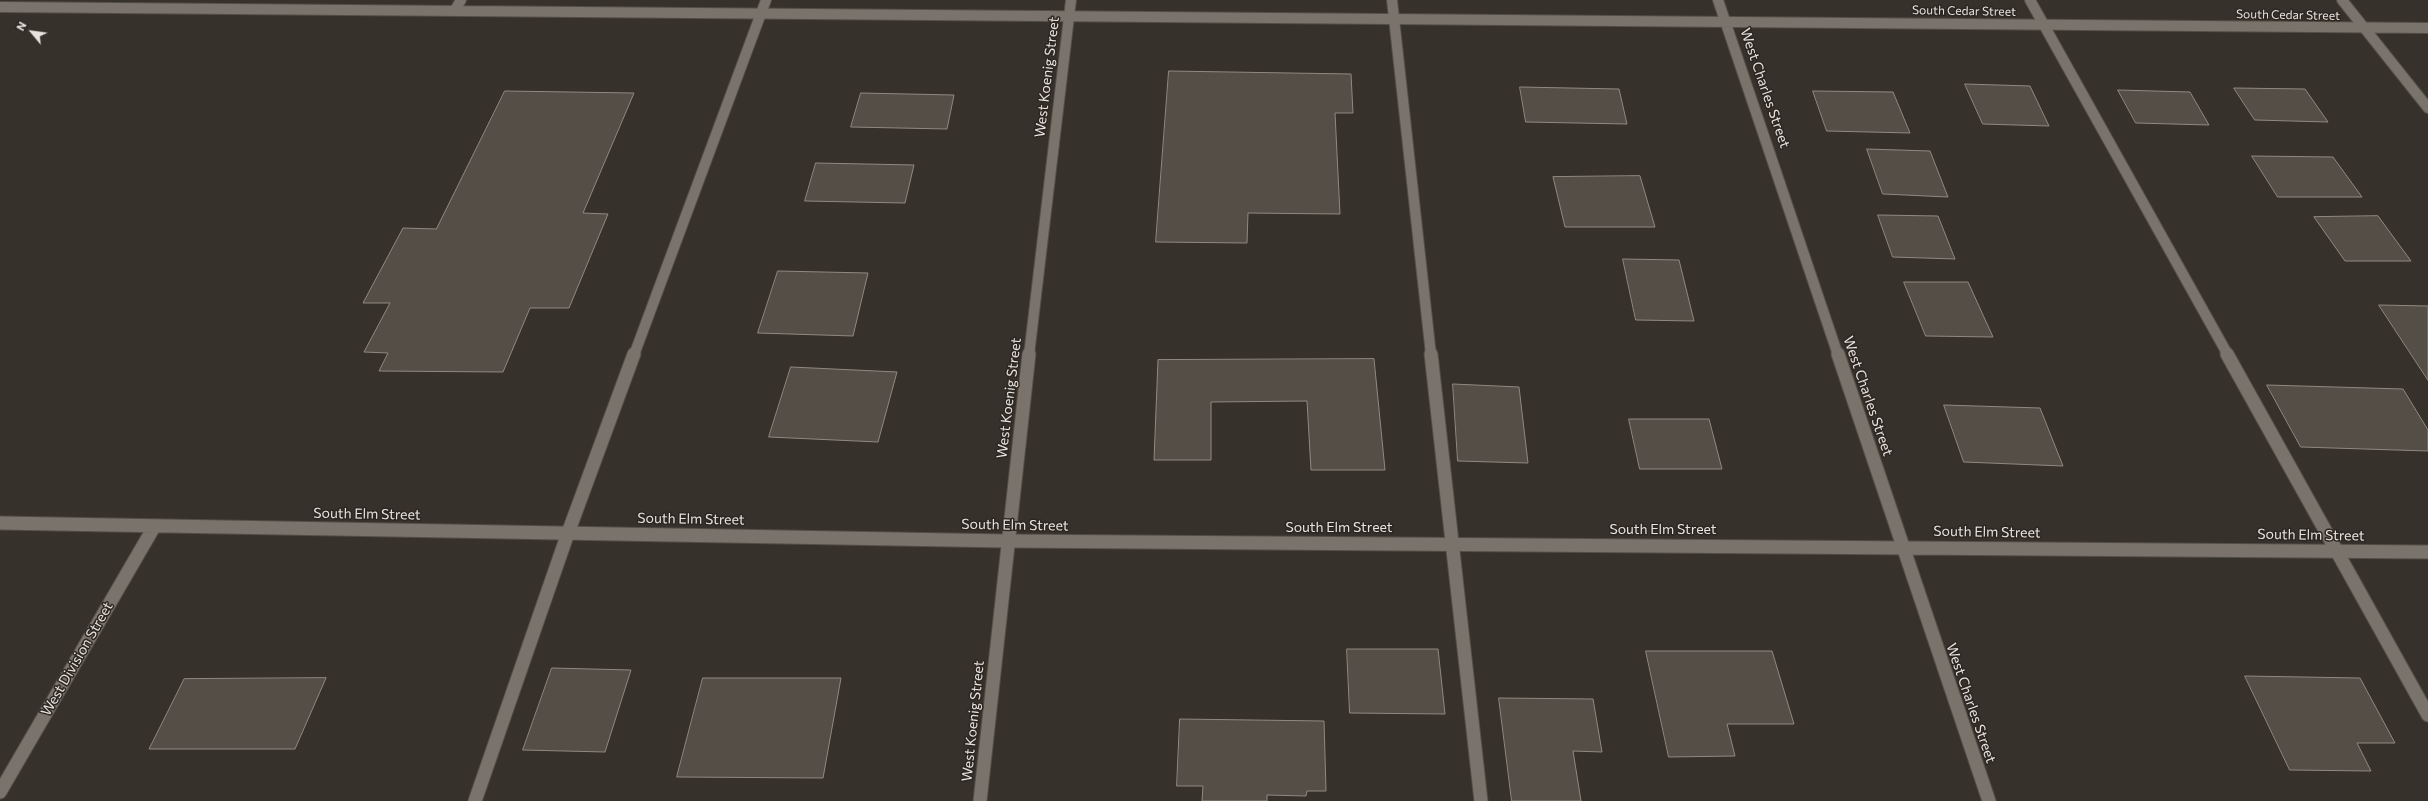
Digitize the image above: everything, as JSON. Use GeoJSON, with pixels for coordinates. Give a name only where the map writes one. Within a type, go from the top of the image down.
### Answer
{"type":"FeatureCollection","features":[{"type":"Feature","properties":{"kind":"street"},"geometry":{"type":"LineString","coordinates":[[0,7],[133,4],[455,10],[461,0]]}},
{"type":"Feature","properties":{"kind":"street"},"geometry":{"type":"LineString","coordinates":[[476,801],[568,533],[766,0]]}},
{"type":"Feature","properties":{"kind":"street","name":"West Koenig Street"},"geometry":{"type":"LineString","coordinates":[[980,801],[1007,541],[1071,0]]}},
{"type":"Feature","properties":{"kind":"street"},"geometry":{"type":"LineString","coordinates":[[1392,0],[1481,801]]}},
{"type":"Feature","properties":{"kind":"street","name":"West Charles Street"},"geometry":{"type":"LineString","coordinates":[[1718,0],[1988,801]]}},
{"type":"Feature","properties":{"kind":"street"},"geometry":{"type":"LineString","coordinates":[[2030,0],[2428,715]]}},
{"type":"Feature","properties":{"kind":"street"},"geometry":{"type":"LineString","coordinates":[[2342,0],[2428,108]]}},
{"type":"Feature","properties":{"kind":"street","name":"South Cedar Street"},"geometry":{"type":"LineString","coordinates":[[455,10],[1726,21],[2365,29],[2428,28]]}},
{"type":"Feature","properties":{"kind":"street"},"geometry":{"type":"LineString","coordinates":[[0,523],[154,527]]}},
{"type":"Feature","properties":{"kind":"street","name":"South Elm Street"},"geometry":{"type":"LineString","coordinates":[[154,527],[1007,541],[1452,543],[2428,552]]}},
{"type":"Feature","properties":{"kind":"street","name":"West Division Street"},"geometry":{"type":"LineString","coordinates":[[0,792],[154,527]]}},
{"type":"Feature","properties":{"kind":"building"},"geometry":{"type":"Polygon","coordinates":[[[1169,71],[1351,74],[1353,113],[1335,113],[1340,214],[1248,213],[1247,243],[1156,242],[1169,71]]]}},
{"type":"Feature","properties":{"kind":"building"},"geometry":{"type":"Polygon","coordinates":[[[1965,84],[2030,86],[2049,126],[1983,124],[1965,84]]]}},
{"type":"Feature","properties":{"kind":"building"},"geometry":{"type":"Polygon","coordinates":[[[1520,87],[1619,89],[1627,124],[1526,122],[1520,87]]]}},
{"type":"Feature","properties":{"kind":"building"},"geometry":{"type":"Polygon","coordinates":[[[2234,88],[2305,89],[2328,122],[2255,120],[2234,88]]]}},
{"type":"Feature","properties":{"kind":"building"},"geometry":{"type":"Polygon","coordinates":[[[2118,90],[2190,92],[2209,125],[2136,123],[2118,90]]]}},
{"type":"Feature","properties":{"kind":"building"},"geometry":{"type":"Polygon","coordinates":[[[505,91],[634,93],[583,213],[608,214],[569,308],[530,308],[503,372],[379,371],[388,353],[364,352],[390,303],[363,303],[403,228],[436,229],[505,91]]]}},
{"type":"Feature","properties":{"kind":"building"},"geometry":{"type":"Polygon","coordinates":[[[1813,91],[1893,92],[1910,133],[1827,131],[1813,91]]]}},
{"type":"Feature","properties":{"kind":"building"},"geometry":{"type":"Polygon","coordinates":[[[861,93],[954,95],[947,129],[851,127],[861,93]]]}},
{"type":"Feature","properties":{"kind":"building"},"geometry":{"type":"Polygon","coordinates":[[[1867,149],[1930,151],[1948,197],[1883,194],[1867,149]]]}},
{"type":"Feature","properties":{"kind":"building"},"geometry":{"type":"Polygon","coordinates":[[[2252,156],[2333,157],[2362,197],[2278,197],[2252,156]]]}},
{"type":"Feature","properties":{"kind":"building"},"geometry":{"type":"Polygon","coordinates":[[[816,163],[914,165],[905,203],[805,201],[816,163]]]}},
{"type":"Feature","properties":{"kind":"building"},"geometry":{"type":"Polygon","coordinates":[[[1640,176],[1655,227],[1565,227],[1553,177],[1640,176]]]}},
{"type":"Feature","properties":{"kind":"building"},"geometry":{"type":"Polygon","coordinates":[[[1878,215],[1938,216],[1955,259],[1893,257],[1878,215]]]}},
{"type":"Feature","properties":{"kind":"building"},"geometry":{"type":"Polygon","coordinates":[[[2378,216],[2411,261],[2345,261],[2314,217],[2378,216]]]}},
{"type":"Feature","properties":{"kind":"building"},"geometry":{"type":"Polygon","coordinates":[[[1623,259],[1679,260],[1694,321],[1636,320],[1623,259]]]}},
{"type":"Feature","properties":{"kind":"building"},"geometry":{"type":"Polygon","coordinates":[[[778,271],[868,273],[853,336],[758,333],[778,271]]]}},
{"type":"Feature","properties":{"kind":"building"},"geometry":{"type":"Polygon","coordinates":[[[1904,282],[1968,282],[1993,337],[1926,336],[1904,282]]]}},
{"type":"Feature","properties":{"kind":"building"},"geometry":{"type":"Polygon","coordinates":[[[2379,305],[2428,306],[2428,380],[2379,305]]]}},
{"type":"Feature","properties":{"kind":"building"},"geometry":{"type":"Polygon","coordinates":[[[1374,359],[1385,470],[1311,470],[1307,401],[1211,402],[1211,460],[1154,460],[1158,360],[1374,359]]]}},
{"type":"Feature","properties":{"kind":"building"},"geometry":{"type":"Polygon","coordinates":[[[791,367],[897,372],[878,442],[769,437],[791,367]]]}},
{"type":"Feature","properties":{"kind":"building"},"geometry":{"type":"Polygon","coordinates":[[[1453,384],[1519,387],[1528,463],[1458,461],[1453,384]]]}},
{"type":"Feature","properties":{"kind":"building"},"geometry":{"type":"Polygon","coordinates":[[[2267,385],[2403,389],[2428,430],[2428,451],[2301,447],[2267,385]]]}},
{"type":"Feature","properties":{"kind":"building"},"geometry":{"type":"Polygon","coordinates":[[[1944,405],[2040,408],[2063,466],[1964,462],[1944,405]]]}},
{"type":"Feature","properties":{"kind":"building"},"geometry":{"type":"Polygon","coordinates":[[[1629,419],[1709,419],[1722,469],[1640,469],[1629,419]]]}},
{"type":"Feature","properties":{"kind":"building"},"geometry":{"type":"Polygon","coordinates":[[[1347,649],[1438,649],[1445,714],[1350,713],[1347,649]]]}},
{"type":"Feature","properties":{"kind":"building"},"geometry":{"type":"Polygon","coordinates":[[[1646,651],[1772,651],[1794,724],[1727,724],[1735,756],[1669,757],[1646,651]]]}},
{"type":"Feature","properties":{"kind":"building"},"geometry":{"type":"Polygon","coordinates":[[[552,668],[631,670],[605,752],[523,750],[552,668]]]}},
{"type":"Feature","properties":{"kind":"building"},"geometry":{"type":"Polygon","coordinates":[[[2245,676],[2360,678],[2395,743],[2357,743],[2371,771],[2290,770],[2245,676]]]}},
{"type":"Feature","properties":{"kind":"building"},"geometry":{"type":"Polygon","coordinates":[[[326,678],[295,749],[149,749],[184,679],[326,678]]]}},
{"type":"Feature","properties":{"kind":"building"},"geometry":{"type":"Polygon","coordinates":[[[703,678],[841,678],[823,778],[677,777],[703,678]]]}},
{"type":"Feature","properties":{"kind":"building"},"geometry":{"type":"Polygon","coordinates":[[[1499,698],[1593,699],[1602,752],[1573,751],[1581,801],[1512,801],[1499,698]]]}},
{"type":"Feature","properties":{"kind":"building"},"geometry":{"type":"Polygon","coordinates":[[[1180,719],[1324,721],[1326,791],[1307,791],[1306,796],[1267,795],[1267,801],[1202,801],[1203,786],[1177,786],[1180,719]]]}}]}
